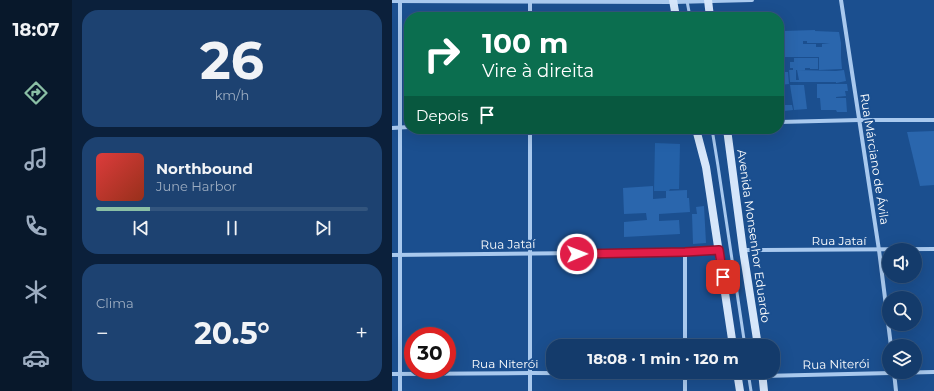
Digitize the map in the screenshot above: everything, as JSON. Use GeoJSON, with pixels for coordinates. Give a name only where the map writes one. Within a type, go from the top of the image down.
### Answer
{"type":"FeatureCollection","features":[{"type":"Feature","properties":{"kind":"street"},"geometry":{"type":"LineString","coordinates":[[400,0],[400,391]]}},
{"type":"Feature","properties":{"kind":"street"},"geometry":{"type":"LineString","coordinates":[[708,0],[709,12]]}},
{"type":"Feature","properties":{"kind":"street"},"geometry":{"type":"LineString","coordinates":[[392,1],[752,0]]}},
{"type":"Feature","properties":{"kind":"street","name":"Rua Márciano de Ávila"},"geometry":{"type":"LineString","coordinates":[[841,0],[879,250],[889,339]]}},
{"type":"Feature","properties":{"kind":"street"},"geometry":{"type":"LineString","coordinates":[[530,1],[530,12]]}},
{"type":"Feature","properties":{"kind":"street"},"geometry":{"type":"LineString","coordinates":[[674,1],[675,12]]}},
{"type":"Feature","properties":{"kind":"street"},"geometry":{"type":"LineString","coordinates":[[784,122],[934,120]]}},
{"type":"Feature","properties":{"kind":"street"},"geometry":{"type":"LineString","coordinates":[[392,128],[404,127]]}},
{"type":"Feature","properties":{"kind":"street"},"geometry":{"type":"LineString","coordinates":[[530,134],[530,391]]}},
{"type":"Feature","properties":{"kind":"street"},"geometry":{"type":"LineString","coordinates":[[697,134],[706,167],[732,339]]}},
{"type":"Feature","properties":{"kind":"street","name":"Avenida Monsenhor Eduardo"},"geometry":{"type":"LineString","coordinates":[[728,134],[757,339]]}},
{"type":"Feature","properties":{"kind":"street","name":"Rua Jataí"},"geometry":{"type":"LineString","coordinates":[[743,250],[934,249]]}},
{"type":"Feature","properties":{"kind":"street","name":"Rua Jataí"},"geometry":{"type":"LineString","coordinates":[[392,255],[685,252],[719,250]]}},
{"type":"Feature","properties":{"kind":"street"},"geometry":{"type":"LineString","coordinates":[[685,252],[685,339]]}},
{"type":"Feature","properties":{"kind":"street","name":"Rua Niterói"},"geometry":{"type":"LineString","coordinates":[[780,374],[882,372]]}},
{"type":"Feature","properties":{"kind":"street","name":"Rua Niterói"},"geometry":{"type":"LineString","coordinates":[[922,372],[934,372]]}},
{"type":"Feature","properties":{"kind":"street","name":"Rua Niterói"},"geometry":{"type":"LineString","coordinates":[[392,374],[546,373]]}},
{"type":"Feature","properties":{"kind":"street"},"geometry":{"type":"LineString","coordinates":[[685,379],[685,391]]}},
{"type":"Feature","properties":{"kind":"street"},"geometry":{"type":"LineString","coordinates":[[738,379],[740,391]]}},
{"type":"Feature","properties":{"kind":"street"},"geometry":{"type":"LineString","coordinates":[[763,379],[764,391]]}},
{"type":"Feature","properties":{"kind":"street"},"geometry":{"type":"LineString","coordinates":[[895,379],[896,391]]}},
{"type":"Feature","properties":{"kind":"lane"},"geometry":{"type":"LineString","coordinates":[[687,1],[689,12]]}},
{"type":"Feature","properties":{"kind":"lane"},"geometry":{"type":"LineString","coordinates":[[713,134],[744,339]]}},
{"type":"Feature","properties":{"kind":"lane"},"geometry":{"type":"LineString","coordinates":[[749,379],[751,391]]}},
{"type":"Feature","properties":{"kind":"shaded area"},"geometry":{"type":"Polygon","coordinates":[[[655,143],[680,144],[679,189],[654,191],[655,143]]]}},
{"type":"Feature","properties":{"kind":"building"},"geometry":{"type":"Polygon","coordinates":[[[815,30],[839,32],[842,69],[819,70],[819,57],[784,57],[784,31],[815,30]],[[803,41],[803,44],[816,44],[816,47],[822,47],[822,44],[830,43],[807,43],[807,41],[803,41]]]}},
{"type":"Feature","properties":{"kind":"building"},"geometry":{"type":"Polygon","coordinates":[[[794,58],[818,58],[818,69],[805,68],[805,70],[793,70],[793,68],[790,68],[790,62],[794,62],[794,58]]]}},
{"type":"Feature","properties":{"kind":"building"},"geometry":{"type":"Polygon","coordinates":[[[789,70],[796,70],[796,80],[799,80],[797,70],[844,70],[846,81],[836,83],[790,82],[789,70]]]}},
{"type":"Feature","properties":{"kind":"building"},"geometry":{"type":"Polygon","coordinates":[[[784,72],[788,72],[789,84],[784,84],[784,72]]]}},
{"type":"Feature","properties":{"kind":"building"},"geometry":{"type":"Polygon","coordinates":[[[817,84],[847,84],[848,91],[845,91],[846,96],[836,98],[846,98],[847,112],[821,110],[820,98],[817,98],[817,84]]]}},
{"type":"Feature","properties":{"kind":"building"},"geometry":{"type":"Polygon","coordinates":[[[790,85],[804,85],[807,109],[794,110],[790,85]]]}},
{"type":"Feature","properties":{"kind":"building"},"geometry":{"type":"Polygon","coordinates":[[[784,105],[792,105],[793,110],[784,111],[784,105]]]}},
{"type":"Feature","properties":{"kind":"building"},"geometry":{"type":"Polygon","coordinates":[[[934,131],[934,185],[920,186],[907,132],[934,131]]]}},
{"type":"Feature","properties":{"kind":"building"},"geometry":{"type":"Polygon","coordinates":[[[653,186],[653,199],[666,198],[666,191],[687,190],[690,212],[659,214],[659,221],[679,220],[680,234],[624,237],[624,222],[647,220],[646,213],[624,214],[623,188],[653,186]]]}},
{"type":"Feature","properties":{"kind":"building"},"geometry":{"type":"Polygon","coordinates":[[[704,206],[706,243],[693,244],[692,214],[697,214],[696,207],[704,206]]]}},
{"type":"Feature","properties":{"kind":"route"},"geometry":{"type":"LineString","coordinates":[[577,254],[719,250],[723,277]]}}]}
